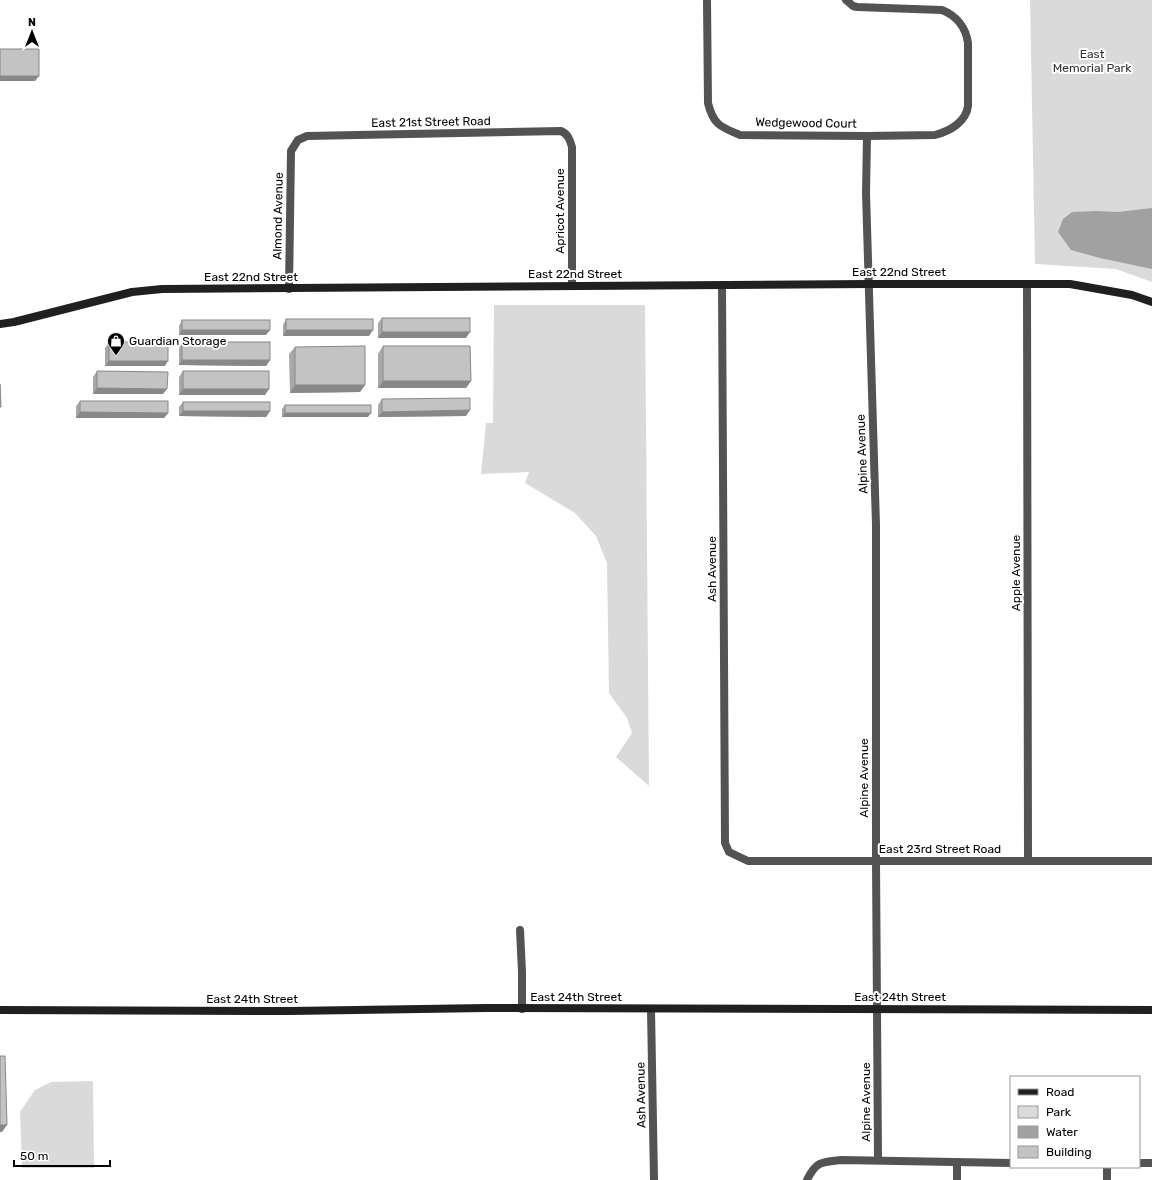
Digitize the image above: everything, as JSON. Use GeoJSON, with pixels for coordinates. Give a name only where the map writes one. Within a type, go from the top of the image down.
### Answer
{"type":"FeatureCollection","features":[{"type":"Feature","properties":{"kind":"street","name":"Wedgewood Court"},"geometry":{"type":"LineString","coordinates":[[707,0],[708,103],[716,123],[727,130],[740,135],[867,136],[866,193],[870,316]]}},
{"type":"Feature","properties":{"kind":"street"},"geometry":{"type":"LineString","coordinates":[[846,0],[853,6],[857,7],[942,10],[962,24],[967,36],[967,111],[964,117],[954,127],[935,135],[867,136]]}},
{"type":"Feature","properties":{"kind":"street","name":"East 21st Street Road"},"geometry":{"type":"LineString","coordinates":[[295,144],[298,140],[307,136],[561,132],[565,133],[568,138]]}},
{"type":"Feature","properties":{"kind":"street","name":"Apricot Avenue"},"geometry":{"type":"LineString","coordinates":[[568,138],[572,148],[572,286]]}},
{"type":"Feature","properties":{"kind":"street","name":"Almond Avenue"},"geometry":{"type":"LineString","coordinates":[[289,288],[291,151],[295,144]]}},
{"type":"Feature","properties":{"kind":"street","name":"Apple Avenue"},"geometry":{"type":"LineString","coordinates":[[1028,284],[1028,861]]}},
{"type":"Feature","properties":{"kind":"street","name":"East 22nd Street"},"geometry":{"type":"LineString","coordinates":[[0,324],[14,322],[132,292],[162,289],[1070,284],[1132,295],[1152,302]]}},
{"type":"Feature","properties":{"kind":"street","name":"Ash Avenue"},"geometry":{"type":"LineString","coordinates":[[722,285],[725,843],[730,852]]}},
{"type":"Feature","properties":{"kind":"street","name":"Alpine Avenue"},"geometry":{"type":"LineString","coordinates":[[807,1180],[812,1169],[823,1162],[841,1160],[878,1160],[876,525],[870,316]]}},
{"type":"Feature","properties":{"kind":"street","name":"East 23rd Street Road"},"geometry":{"type":"LineString","coordinates":[[730,852],[748,861],[1152,861]]}},
{"type":"Feature","properties":{"kind":"street"},"geometry":{"type":"LineString","coordinates":[[520,930],[522,1009]]}},
{"type":"Feature","properties":{"kind":"street","name":"Ash Avenue"},"geometry":{"type":"LineString","coordinates":[[651,1009],[654,1180]]}},
{"type":"Feature","properties":{"kind":"street","name":"East 24th Street"},"geometry":{"type":"LineString","coordinates":[[0,1010],[1152,1010]]}},
{"type":"Feature","properties":{"kind":"street"},"geometry":{"type":"LineString","coordinates":[[878,1160],[1010,1163]]}},
{"type":"Feature","properties":{"kind":"street"},"geometry":{"type":"LineString","coordinates":[[957,1162],[957,1180]]}},
{"type":"Feature","properties":{"kind":"street"},"geometry":{"type":"LineString","coordinates":[[1140,1163],[1152,1162]]}},
{"type":"Feature","properties":{"kind":"street"},"geometry":{"type":"LineString","coordinates":[[1106,1168],[1107,1180]]}},
{"type":"Feature","properties":{"kind":"green space","name":"East Memorial Park"},"geometry":{"type":"Polygon","coordinates":[[[1030,0],[1152,0],[1152,282],[1116,269],[1035,264],[1030,0]]]}},
{"type":"Feature","properties":{"kind":"green space"},"geometry":{"type":"Polygon","coordinates":[[[494,305],[645,305],[649,786],[616,757],[632,733],[627,718],[609,693],[607,563],[596,536],[575,513],[525,483],[529,472],[481,474],[486,423],[493,423],[494,305]]]}},
{"type":"Feature","properties":{"kind":"green space"},"geometry":{"type":"Polygon","coordinates":[[[93,1081],[94,1168],[22,1168],[20,1112],[35,1090],[51,1082],[93,1081]]]}},
{"type":"Feature","properties":{"kind":"water"},"geometry":{"type":"Polygon","coordinates":[[[1152,208],[1152,269],[1071,250],[1058,232],[1063,219],[1072,212],[1118,212],[1152,208]]]}},
{"type":"Feature","properties":{"kind":"building"},"geometry":{"type":"Polygon","coordinates":[[[0,49],[39,49],[39,76],[0,76],[0,49]]]}},
{"type":"Feature","properties":{"kind":"building"},"geometry":{"type":"Polygon","coordinates":[[[382,318],[470,318],[470,332],[382,332],[382,318]]]}},
{"type":"Feature","properties":{"kind":"building"},"geometry":{"type":"Polygon","coordinates":[[[286,319],[373,319],[373,330],[286,330],[286,319]]]}},
{"type":"Feature","properties":{"kind":"building"},"geometry":{"type":"Polygon","coordinates":[[[182,320],[270,320],[270,330],[182,330],[182,320]]]}},
{"type":"Feature","properties":{"kind":"building"},"geometry":{"type":"Polygon","coordinates":[[[109,342],[168,342],[168,361],[109,361],[109,342]]]}},
{"type":"Feature","properties":{"kind":"building"},"geometry":{"type":"Polygon","coordinates":[[[182,342],[270,342],[270,360],[182,360],[182,342]]]}},
{"type":"Feature","properties":{"kind":"building"},"geometry":{"type":"Polygon","coordinates":[[[365,346],[365,385],[295,385],[295,347],[365,346]]]}},
{"type":"Feature","properties":{"kind":"building"},"geometry":{"type":"Polygon","coordinates":[[[383,346],[470,346],[471,381],[383,381],[383,346]]]}},
{"type":"Feature","properties":{"kind":"building"},"geometry":{"type":"Polygon","coordinates":[[[97,371],[168,372],[167,389],[97,388],[97,371]]]}},
{"type":"Feature","properties":{"kind":"building"},"geometry":{"type":"Polygon","coordinates":[[[183,371],[269,371],[269,389],[183,389],[183,371]]]}},
{"type":"Feature","properties":{"kind":"building"},"geometry":{"type":"Polygon","coordinates":[[[0,384],[1,407],[0,407],[0,384]]]}},
{"type":"Feature","properties":{"kind":"building"},"geometry":{"type":"Polygon","coordinates":[[[470,398],[470,410],[382,412],[382,399],[470,398]]]}},
{"type":"Feature","properties":{"kind":"building"},"geometry":{"type":"Polygon","coordinates":[[[80,401],[168,401],[168,413],[80,412],[80,401]]]}},
{"type":"Feature","properties":{"kind":"building"},"geometry":{"type":"Polygon","coordinates":[[[183,402],[270,402],[270,411],[183,411],[183,402]]]}},
{"type":"Feature","properties":{"kind":"building"},"geometry":{"type":"Polygon","coordinates":[[[285,405],[371,405],[371,413],[285,413],[285,405]]]}},
{"type":"Feature","properties":{"kind":"building"},"geometry":{"type":"Polygon","coordinates":[[[0,1056],[5,1056],[7,1125],[0,1125],[0,1056]]]}},
{"type":"Feature","properties":{"kind":"place","name":"Guardian Storage"},"geometry":{"type":"Point","coordinates":[116,356]}}]}
